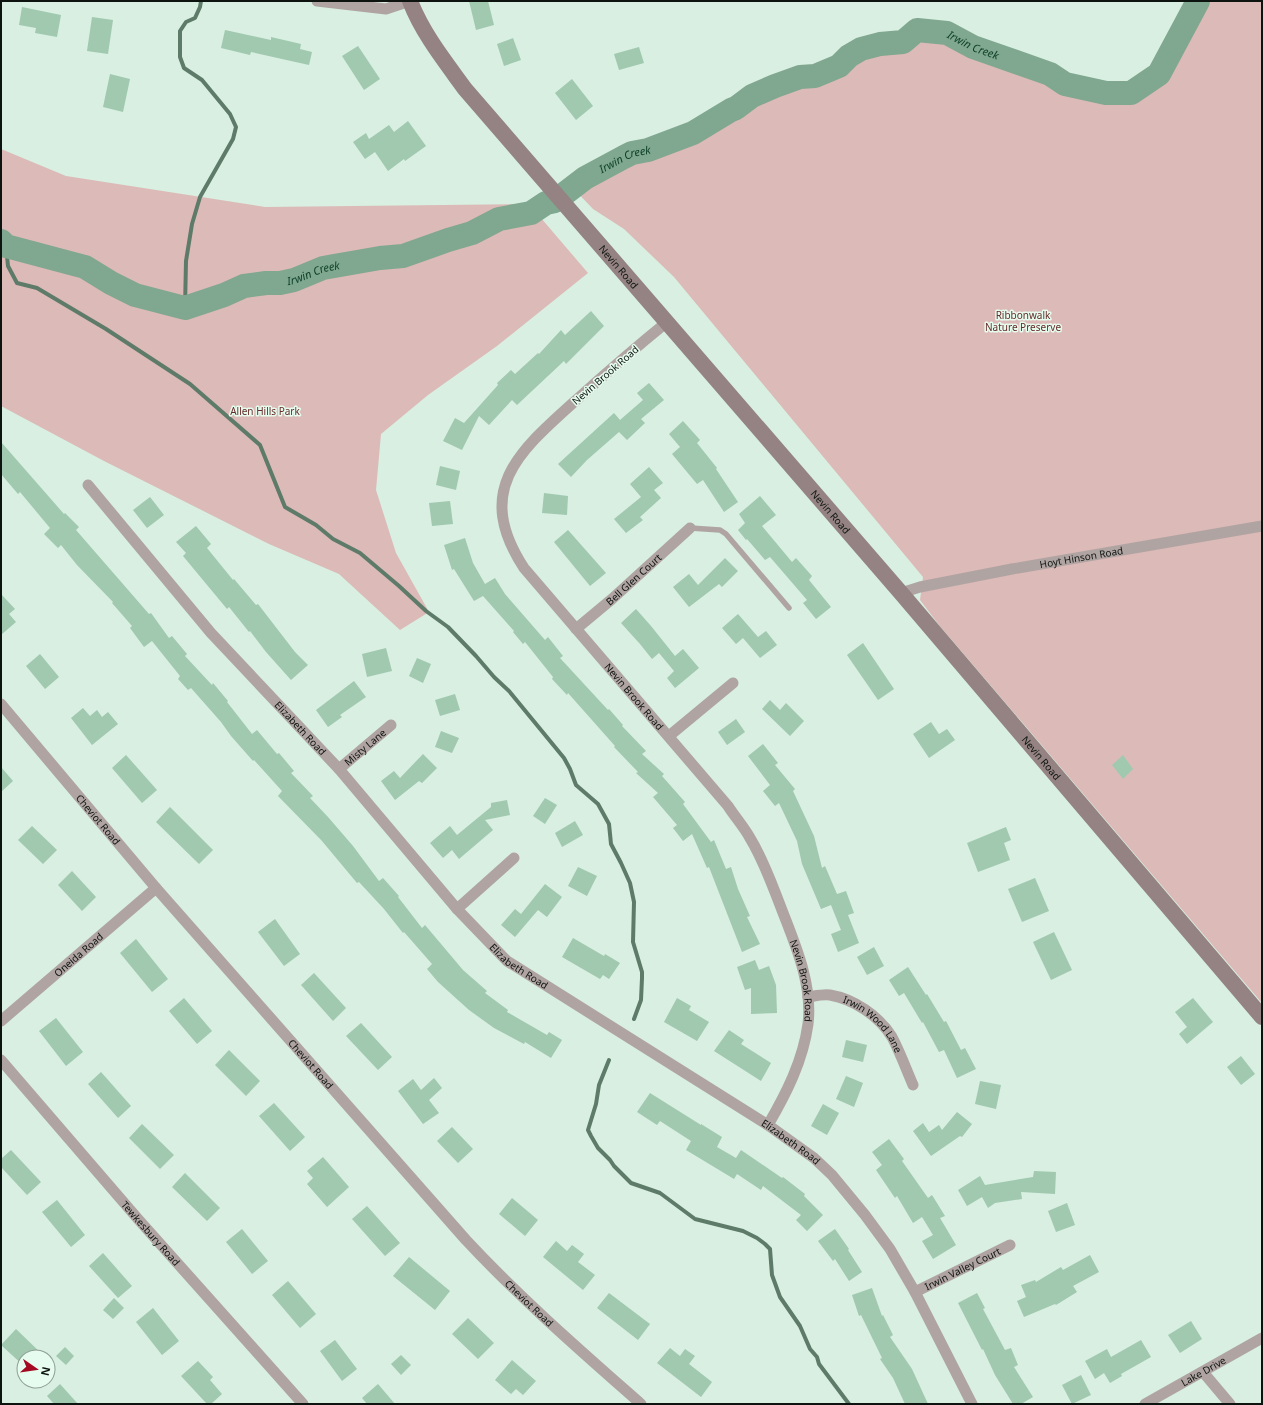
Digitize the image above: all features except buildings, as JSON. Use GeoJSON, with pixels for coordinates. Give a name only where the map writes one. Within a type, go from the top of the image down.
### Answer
{"type":"FeatureCollection","features":[{"type":"Feature","properties":{"kind":"main road","name":"Nevin Road"},"geometry":{"type":"LineString","coordinates":[[410,1],[417,18],[433,46],[456,77],[548,186],[901,593],[1262,1017]]}},
{"type":"Feature","properties":{"kind":"street"},"geometry":{"type":"LineString","coordinates":[[317,1],[386,9],[410,1]]}},
{"type":"Feature","properties":{"kind":"street","name":"Nevin Brook Road"},"geometry":{"type":"LineString","coordinates":[[667,322],[607,372],[540,432],[520,455],[513,466],[507,479],[502,505],[506,533],[510,545],[524,568],[728,806],[751,839],[770,880],[795,944],[805,978],[808,997],[808,1023],[803,1049],[783,1097],[768,1125]]}},
{"type":"Feature","properties":{"kind":"street","name":"Elizabeth Road"},"geometry":{"type":"LineString","coordinates":[[88,485],[211,634],[339,769],[457,909],[507,961],[768,1125],[814,1158],[832,1175],[865,1215],[890,1249],[915,1292],[972,1404]]}},
{"type":"Feature","properties":{"kind":"street","name":"Hoyt Hinson Road"},"geometry":{"type":"LineString","coordinates":[[901,593],[920,587],[1012,569],[1262,526]]}},
{"type":"Feature","properties":{"kind":"street","name":"Bell Glen Court"},"geometry":{"type":"LineString","coordinates":[[576,629],[690,528]]}},
{"type":"Feature","properties":{"kind":"street"},"geometry":{"type":"LineString","coordinates":[[669,736],[733,682]]}},
{"type":"Feature","properties":{"kind":"street","name":"Cheviot Road"},"geometry":{"type":"LineString","coordinates":[[1,704],[156,888],[466,1240],[489,1265],[530,1304],[641,1404]]}},
{"type":"Feature","properties":{"kind":"street","name":"Misty Lane"},"geometry":{"type":"LineString","coordinates":[[339,769],[391,725]]}},
{"type":"Feature","properties":{"kind":"street"},"geometry":{"type":"LineString","coordinates":[[457,909],[514,858]]}},
{"type":"Feature","properties":{"kind":"street","name":"Oneida Road"},"geometry":{"type":"LineString","coordinates":[[1,1021],[156,888]]}},
{"type":"Feature","properties":{"kind":"street","name":"Irwin Wood Lane"},"geometry":{"type":"LineString","coordinates":[[808,997],[829,995],[847,1000],[862,1007],[879,1020],[891,1036],[913,1085]]}},
{"type":"Feature","properties":{"kind":"street","name":"Tewkesbury Road"},"geometry":{"type":"LineString","coordinates":[[1,1060],[133,1213],[303,1404]]}},
{"type":"Feature","properties":{"kind":"street","name":"Irwin Valley Court"},"geometry":{"type":"LineString","coordinates":[[915,1292],[1010,1245]]}},
{"type":"Feature","properties":{"kind":"street","name":"Lake Drive"},"geometry":{"type":"LineString","coordinates":[[1145,1404],[1262,1338]]}},
{"type":"Feature","properties":{"kind":"street"},"geometry":{"type":"LineString","coordinates":[[1203,1372],[1230,1404]]}},
{"type":"Feature","properties":{"kind":"lane"},"geometry":{"type":"LineString","coordinates":[[690,528],[720,530],[726,534],[789,608]]}},
{"type":"Feature","properties":{"kind":"green space","name":"Ribbonwalk Nature Preserve"},"geometry":{"type":"Polygon","coordinates":[[[1198,1],[1262,1],[1262,1003],[939,625],[920,600],[923,577],[674,277],[624,229],[593,209],[573,188],[585,178],[632,153],[648,150],[693,133],[736,108],[752,96],[774,86],[800,77],[815,76],[839,66],[849,56],[861,49],[880,44],[903,42],[917,30],[947,33],[973,47],[1050,74],[1065,84],[1106,93],[1131,93],[1159,74],[1198,1]]]}},
{"type":"Feature","properties":{"kind":"green space","name":"Allen Hills Park"},"geometry":{"type":"Polygon","coordinates":[[[1,149],[66,176],[265,207],[529,204],[588,273],[497,346],[428,395],[381,434],[376,490],[396,553],[429,612],[400,630],[339,574],[269,544],[104,461],[1,406],[1,149]]]}},
{"type":"Feature","properties":{"kind":"waterway"},"geometry":{"type":"LineString","coordinates":[[185,308],[186,261],[192,224],[200,197],[233,139],[236,127],[230,114],[202,80],[184,68],[180,57],[180,31],[186,22],[195,18],[201,1]]}},
{"type":"Feature","properties":{"kind":"waterway","name":"Irwin Creek"},"geometry":{"type":"LineString","coordinates":[[1,241],[6,246],[85,267],[111,283],[135,295],[185,308],[224,295],[244,286],[280,283],[294,280],[323,268],[380,258],[403,256],[472,233],[499,219],[531,213],[546,203],[555,201],[585,178],[624,157],[632,153],[648,150],[693,133],[736,108],[752,96],[800,77],[815,76],[839,66],[849,56],[861,49],[880,44],[903,42],[917,30],[947,33],[973,47],[1050,74],[1065,84],[1106,93],[1131,93],[1159,74],[1198,1]]}},
{"type":"Feature","properties":{"kind":"waterway"},"geometry":{"type":"LineString","coordinates":[[6,246],[8,266],[17,283],[37,288],[106,329],[190,384],[260,445],[285,507],[316,525],[333,539],[360,553],[426,611],[448,627],[509,691],[564,758],[576,785],[598,804],[609,824],[611,844],[630,883],[634,902],[633,942],[642,972],[641,1000],[634,1019]]}},
{"type":"Feature","properties":{"kind":"waterway"},"geometry":{"type":"LineString","coordinates":[[609,1060],[599,1085],[596,1104],[588,1130],[598,1148],[631,1183],[660,1193],[695,1219],[743,1231],[757,1238],[770,1249],[772,1275],[780,1297],[800,1326],[810,1349],[817,1357],[819,1364],[849,1404]]}}]}
